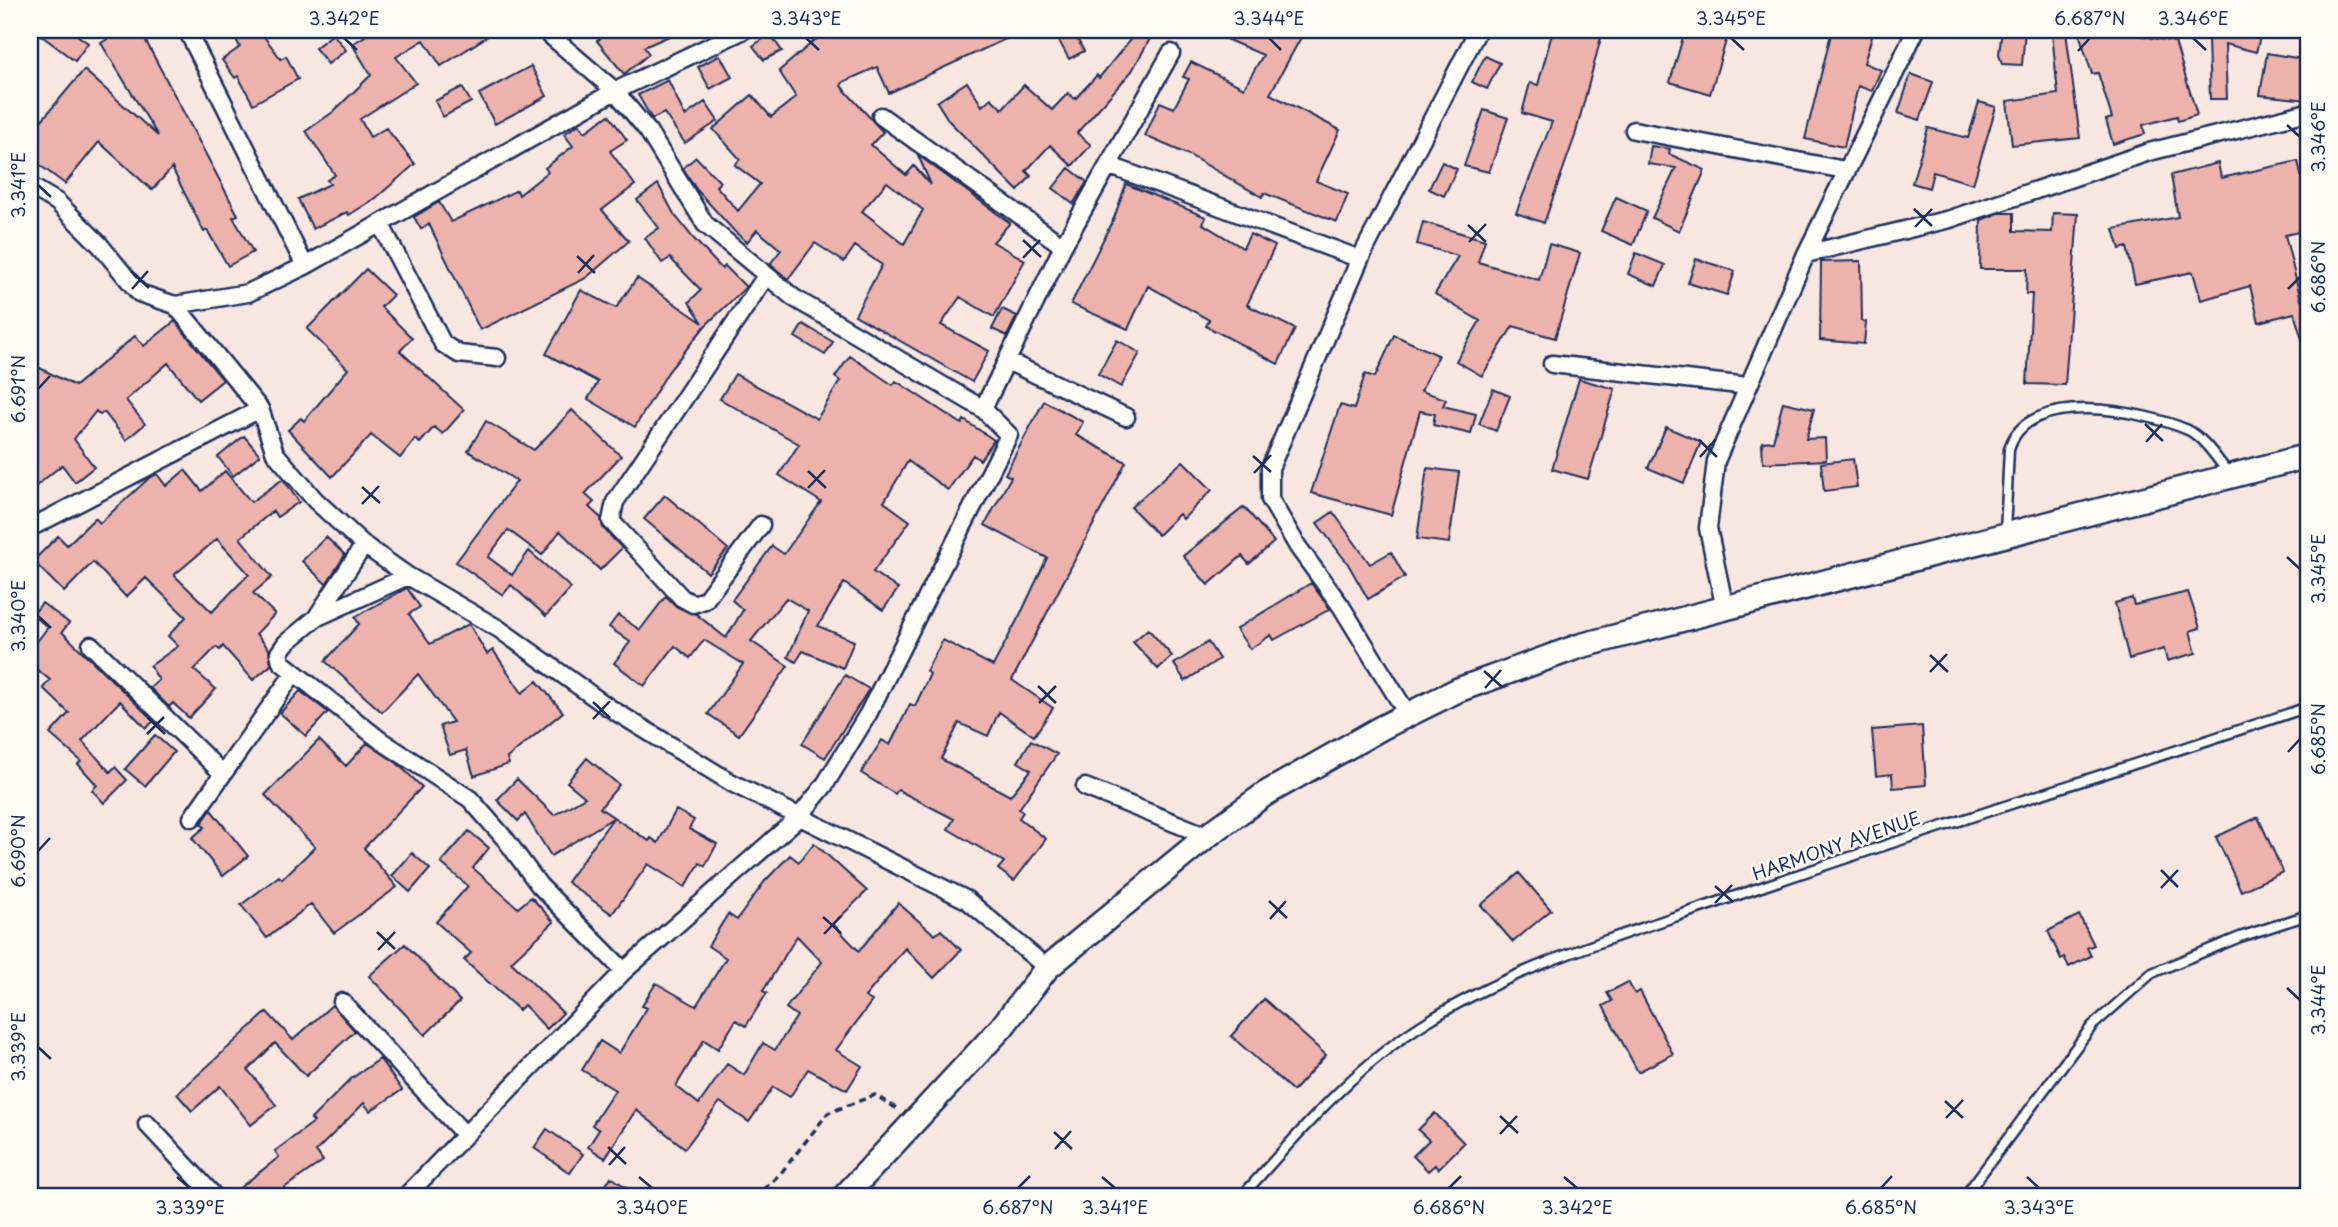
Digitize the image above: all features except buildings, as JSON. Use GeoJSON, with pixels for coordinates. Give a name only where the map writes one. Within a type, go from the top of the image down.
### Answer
{"type":"FeatureCollection","features":[{"type":"Feature","properties":{"kind":"street"},"geometry":{"type":"LineString","coordinates":[[187,30],[305,267]]}},
{"type":"Feature","properties":{"kind":"street"},"geometry":{"type":"LineString","coordinates":[[405,1197],[624,971],[798,818],[824,786],[868,714],[1009,435],[983,409],[794,299],[705,224],[648,131],[615,90],[544,30]]}},
{"type":"Feature","properties":{"kind":"street"},"geometry":{"type":"LineString","coordinates":[[30,186],[57,202],[100,245],[139,293],[175,305],[248,293],[305,267],[615,90],[744,30]]}},
{"type":"Feature","properties":{"kind":"street"},"geometry":{"type":"LineString","coordinates":[[1725,609],[1708,528],[1716,461],[1806,254],[1916,30]]}},
{"type":"Feature","properties":{"kind":"street"},"geometry":{"type":"LineString","coordinates":[[1408,715],[1341,606],[1298,547],[1270,499],[1270,468],[1360,259],[1475,31]]}},
{"type":"Feature","properties":{"kind":"street"},"geometry":{"type":"LineString","coordinates":[[983,409],[1063,246],[1171,53]]}},
{"type":"Feature","properties":{"kind":"street"},"geometry":{"type":"LineString","coordinates":[[1806,254],[1950,219],[2149,152],[2308,112]]}},
{"type":"Feature","properties":{"kind":"street"},"geometry":{"type":"LineString","coordinates":[[881,116],[1063,246]]}},
{"type":"Feature","properties":{"kind":"street"},"geometry":{"type":"LineString","coordinates":[[1634,130],[1845,170]]}},
{"type":"Feature","properties":{"kind":"street"},"geometry":{"type":"LineString","coordinates":[[1108,165],[1360,259]]}},
{"type":"Feature","properties":{"kind":"street"},"geometry":{"type":"LineString","coordinates":[[380,225],[443,344],[459,354],[497,358]]}},
{"type":"Feature","properties":{"kind":"street"},"geometry":{"type":"LineString","coordinates":[[761,525],[705,600],[693,604],[682,598],[611,521],[615,502],[766,276]]}},
{"type":"Feature","properties":{"kind":"street"},"geometry":{"type":"LineString","coordinates":[[175,305],[260,409],[275,453],[315,500],[364,545],[408,576],[499,629],[608,707],[732,783],[967,900],[1047,968]]}},
{"type":"Feature","properties":{"kind":"street"},"geometry":{"type":"LineString","coordinates":[[1007,361],[1126,417]]}},
{"type":"Feature","properties":{"kind":"street"},"geometry":{"type":"LineString","coordinates":[[1552,364],[1748,386]]}},
{"type":"Feature","properties":{"kind":"street"},"geometry":{"type":"LineString","coordinates":[[30,528],[260,409]]}},
{"type":"Feature","properties":{"kind":"street"},"geometry":{"type":"LineString","coordinates":[[844,1197],[1002,1027],[1047,968],[1207,836],[1265,794],[1408,715],[1458,690],[1580,646],[2308,456]]}},
{"type":"Feature","properties":{"kind":"street"},"geometry":{"type":"LineString","coordinates":[[316,618],[364,545]]}},
{"type":"Feature","properties":{"kind":"street"},"geometry":{"type":"LineString","coordinates":[[408,576],[316,618],[286,643],[279,653],[281,663],[380,740],[470,799],[506,840],[539,885],[624,971]]}},
{"type":"Feature","properties":{"kind":"street"},"geometry":{"type":"LineString","coordinates":[[91,645],[223,774]]}},
{"type":"Feature","properties":{"kind":"street"},"geometry":{"type":"LineString","coordinates":[[192,818],[294,673]]}},
{"type":"Feature","properties":{"kind":"street"},"geometry":{"type":"LineString","coordinates":[[1085,787],[1207,836]]}},
{"type":"Feature","properties":{"kind":"street"},"geometry":{"type":"LineString","coordinates":[[342,1002],[465,1135]]}},
{"type":"Feature","properties":{"kind":"street"},"geometry":{"type":"LineString","coordinates":[[147,1124],[215,1197]]}},
{"type":"Feature","properties":{"kind":"lane"},"geometry":{"type":"LineString","coordinates":[[2006,533],[2009,449],[2013,436],[2034,417],[2085,408],[2132,414],[2190,431],[2230,476]]}},
{"type":"Feature","properties":{"kind":"lane","name":"HARMONY AVENUE"},"geometry":{"type":"LineString","coordinates":[[1241,1197],[1324,1106],[1377,1057],[1429,1020],[1532,969],[1888,842],[2308,707]]}},
{"type":"Feature","properties":{"kind":"lane"},"geometry":{"type":"LineString","coordinates":[[1965,1197],[2092,1026],[2152,973],[2240,937],[2308,915]]}},
{"type":"Feature","properties":{"kind":"path"},"geometry":{"type":"LineString","coordinates":[[755,1197],[781,1173],[828,1112],[875,1095],[916,1121]]}}]}
